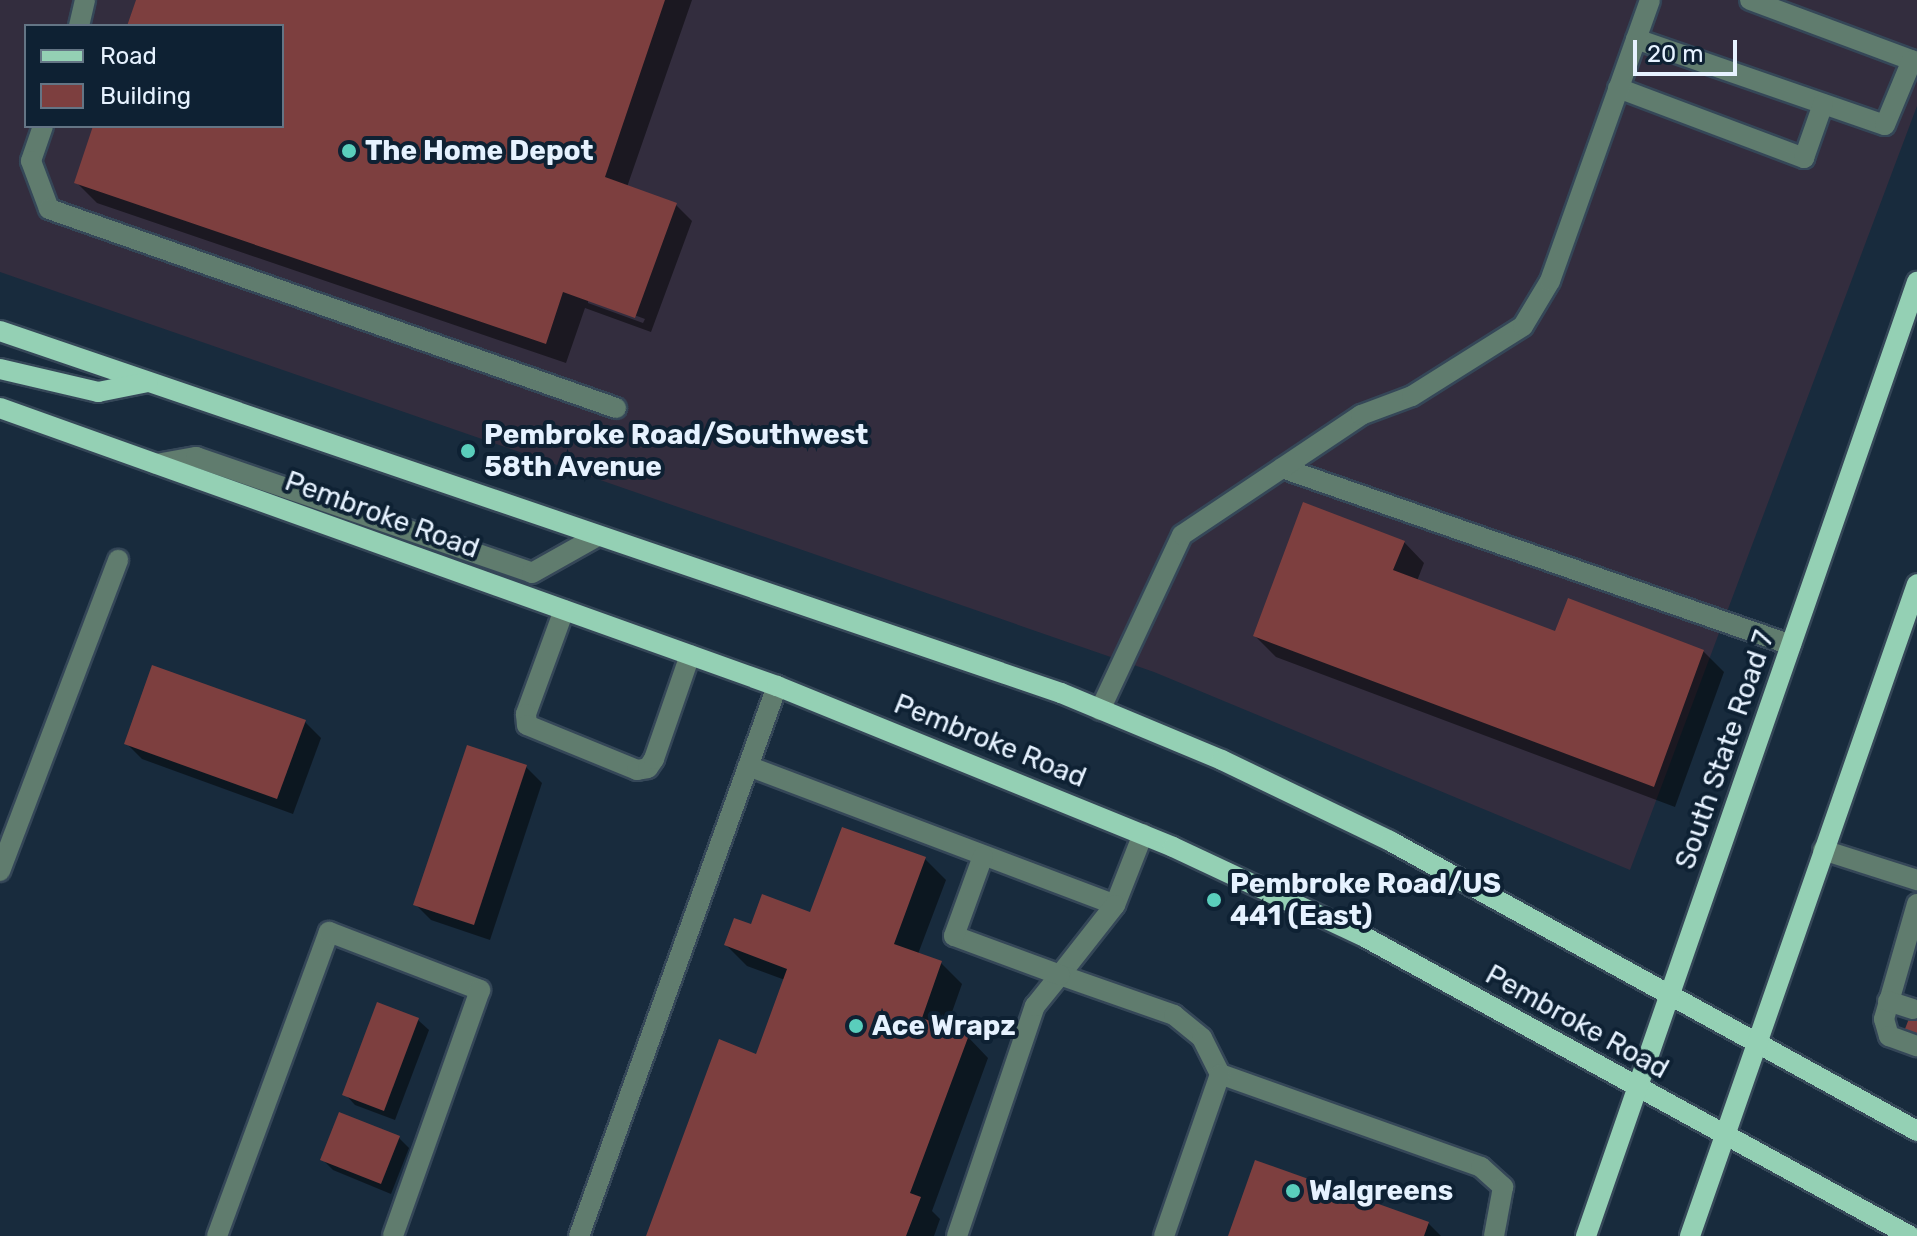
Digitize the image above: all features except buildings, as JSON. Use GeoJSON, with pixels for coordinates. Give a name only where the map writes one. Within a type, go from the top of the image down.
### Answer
{"type":"FeatureCollection","features":[{"type":"Feature","properties":{"kind":"main road","name":"South State Road 7"},"geometry":{"type":"LineString","coordinates":[[1586,1236],[1672,997],[1917,282]]}},
{"type":"Feature","properties":{"kind":"main road","name":"Pembroke Road"},"geometry":{"type":"LineString","coordinates":[[0,331],[1100,710],[1222,760],[1390,841],[1917,1131]]}},
{"type":"Feature","properties":{"kind":"main road"},"geometry":{"type":"LineString","coordinates":[[0,369],[98,392],[148,382]]}},
{"type":"Feature","properties":{"kind":"main road","name":"Pembroke Road"},"geometry":{"type":"LineString","coordinates":[[0,408],[777,686],[1143,834],[1298,902],[1910,1236]]}},
{"type":"Feature","properties":{"kind":"main road"},"geometry":{"type":"LineString","coordinates":[[1690,1236],[1917,584]]}},
{"type":"Feature","properties":{"kind":"lane"},"geometry":{"type":"LineString","coordinates":[[79,24],[85,0]]}},
{"type":"Feature","properties":{"kind":"lane"},"geometry":{"type":"LineString","coordinates":[[1100,710],[1182,535],[1361,415],[1412,396],[1523,326],[1550,281],[1650,0]]}},
{"type":"Feature","properties":{"kind":"lane"},"geometry":{"type":"LineString","coordinates":[[1636,39],[1885,125],[1914,61],[1750,0]]}},
{"type":"Feature","properties":{"kind":"lane"},"geometry":{"type":"LineString","coordinates":[[1618,88],[1804,158],[1823,104]]}},
{"type":"Feature","properties":{"kind":"lane"},"geometry":{"type":"LineString","coordinates":[[42,128],[31,161],[49,209],[616,408]]}},
{"type":"Feature","properties":{"kind":"lane"},"geometry":{"type":"LineString","coordinates":[[156,464],[196,457],[532,573],[596,537]]}},
{"type":"Feature","properties":{"kind":"lane"},"geometry":{"type":"LineString","coordinates":[[1282,468],[1791,645]]}},
{"type":"Feature","properties":{"kind":"lane"},"geometry":{"type":"LineString","coordinates":[[0,871],[118,560]]}},
{"type":"Feature","properties":{"kind":"lane"},"geometry":{"type":"LineString","coordinates":[[564,610],[526,714],[527,725],[637,770],[648,768],[654,759],[690,655]]}},
{"type":"Feature","properties":{"kind":"lane"},"geometry":{"type":"LineString","coordinates":[[579,1236],[777,686]]}},
{"type":"Feature","properties":{"kind":"lane"},"geometry":{"type":"LineString","coordinates":[[748,766],[1115,905]]}},
{"type":"Feature","properties":{"kind":"lane"},"geometry":{"type":"LineString","coordinates":[[957,1236],[1035,1006],[1115,905],[1143,834]]}},
{"type":"Feature","properties":{"kind":"lane"},"geometry":{"type":"LineString","coordinates":[[1823,850],[1917,880]]}},
{"type":"Feature","properties":{"kind":"lane"},"geometry":{"type":"LineString","coordinates":[[983,856],[954,936],[1174,1015],[1202,1038],[1220,1074],[1481,1167],[1503,1187],[1494,1236]]}},
{"type":"Feature","properties":{"kind":"lane"},"geometry":{"type":"LineString","coordinates":[[1916,912],[1884,1019],[1889,1036],[1917,1046]]}},
{"type":"Feature","properties":{"kind":"lane"},"geometry":{"type":"LineString","coordinates":[[217,1236],[329,932],[480,990],[393,1236]]}},
{"type":"Feature","properties":{"kind":"lane"},"geometry":{"type":"LineString","coordinates":[[1888,1001],[1913,1009]]}},
{"type":"Feature","properties":{"kind":"lane"},"geometry":{"type":"LineString","coordinates":[[1164,1236],[1220,1074]]}},
{"type":"Feature","properties":{"kind":"shaded area"},"geometry":{"type":"Polygon","coordinates":[[[0,0],[1917,0],[1917,106],[1630,870],[1154,672],[0,272],[0,0]]]}},
{"type":"Feature","properties":{"kind":"place","name":"The Home Depot"},"geometry":{"type":"Point","coordinates":[349,151]}},
{"type":"Feature","properties":{"kind":"place","name":"Pembroke Road/Southwest 58th Avenue"},"geometry":{"type":"Point","coordinates":[468,451]}},
{"type":"Feature","properties":{"kind":"place","name":"Pembroke Road/US 441 (East)"},"geometry":{"type":"Point","coordinates":[1214,900]}},
{"type":"Feature","properties":{"kind":"place","name":"Ace Wrapz"},"geometry":{"type":"Point","coordinates":[856,1026]}},
{"type":"Feature","properties":{"kind":"place","name":"Walgreens"},"geometry":{"type":"Point","coordinates":[1293,1191]}}]}
